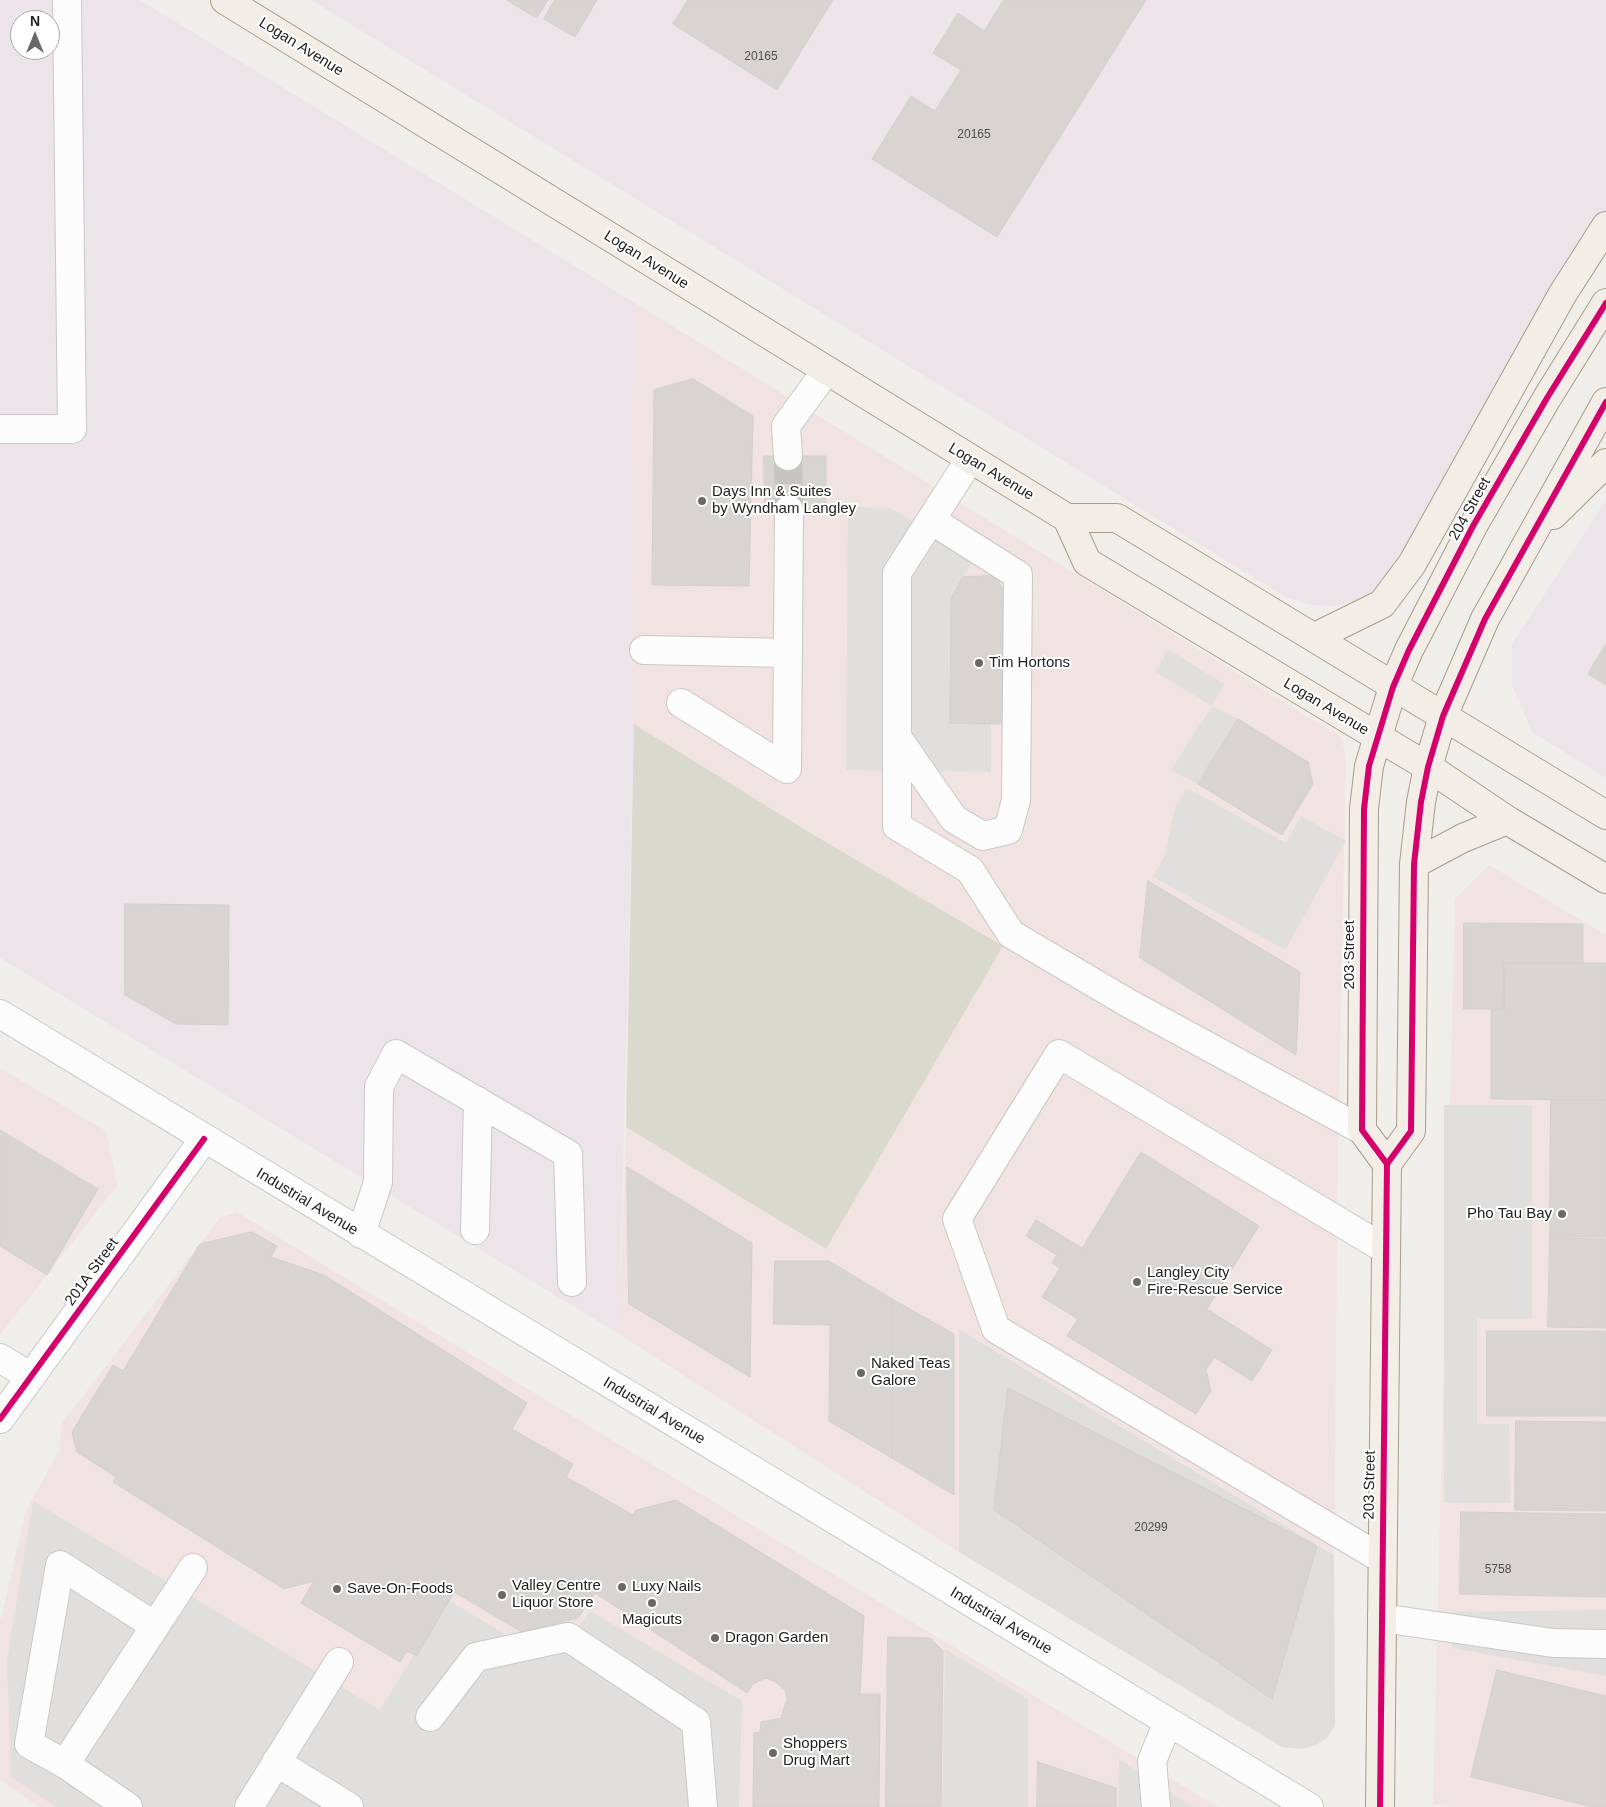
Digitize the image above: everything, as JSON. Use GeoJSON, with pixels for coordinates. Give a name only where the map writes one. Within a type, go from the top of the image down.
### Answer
{"type":"FeatureCollection","features":[{"type":"Feature","properties":{"kind":"main road","name":"Logan Avenue"},"geometry":{"type":"LineString","coordinates":[[225,0],[1067,518],[1087,562],[1428,767],[1507,820],[1606,879]]}},
{"type":"Feature","properties":{"kind":"main road"},"geometry":{"type":"LineString","coordinates":[[1315,637],[1382,604],[1412,564],[1562,296],[1606,226]]}},
{"type":"Feature","properties":{"kind":"main road","name":"204 Street"},"geometry":{"type":"LineString","coordinates":[[1377,738],[1393,687],[1409,650],[1474,526],[1547,398],[1606,303]]}},
{"type":"Feature","properties":{"kind":"main road"},"geometry":{"type":"LineString","coordinates":[[1362,1130],[1387,1164],[1411,1131],[1414,864],[1421,802],[1428,767],[1443,716],[1486,618],[1606,402]]}},
{"type":"Feature","properties":{"kind":"main road"},"geometry":{"type":"LineString","coordinates":[[1532,535],[1606,463]]}},
{"type":"Feature","properties":{"kind":"main road"},"geometry":{"type":"LineString","coordinates":[[1067,518],[1117,518],[1606,815]]}},
{"type":"Feature","properties":{"kind":"main road","name":"203 Street"},"geometry":{"type":"LineString","coordinates":[[1362,1130],[1364,809],[1369,766],[1377,738]]}},
{"type":"Feature","properties":{"kind":"main road"},"geometry":{"type":"LineString","coordinates":[[1414,864],[1463,838],[1507,820]]}},
{"type":"Feature","properties":{"kind":"main road","name":"203 Street"},"geometry":{"type":"LineString","coordinates":[[1380,1807],[1387,1164]]}},
{"type":"Feature","properties":{"kind":"street"},"geometry":{"type":"LineString","coordinates":[[0,430],[72,429],[67,0]]}},
{"type":"Feature","properties":{"kind":"street"},"geometry":{"type":"LineString","coordinates":[[788,456],[786,426],[826,371]]}},
{"type":"Feature","properties":{"kind":"street"},"geometry":{"type":"LineString","coordinates":[[970,460],[898,572],[898,826],[970,870],[1011,934],[1128,1003],[1362,1130]]}},
{"type":"Feature","properties":{"kind":"street"},"geometry":{"type":"LineString","coordinates":[[681,703],[787,769],[789,510]]}},
{"type":"Feature","properties":{"kind":"street"},"geometry":{"type":"LineString","coordinates":[[898,737],[954,819],[983,836],[1008,830],[1016,800],[1018,575],[931,520]]}},
{"type":"Feature","properties":{"kind":"street"},"geometry":{"type":"LineString","coordinates":[[644,650],[788,653]]}},
{"type":"Feature","properties":{"kind":"street","name":"Industrial Avenue"},"geometry":{"type":"LineString","coordinates":[[0,1014],[1309,1807]]}},
{"type":"Feature","properties":{"kind":"street"},"geometry":{"type":"LineString","coordinates":[[361,1234],[378,1182],[379,1087],[396,1054],[568,1154],[572,1282]]}},
{"type":"Feature","properties":{"kind":"street"},"geometry":{"type":"LineString","coordinates":[[1382,1558],[996,1329],[957,1219],[1059,1054],[1385,1249]]}},
{"type":"Feature","properties":{"kind":"street"},"geometry":{"type":"LineString","coordinates":[[475,1230],[478,1101]]}},
{"type":"Feature","properties":{"kind":"street","name":"201A Street"},"geometry":{"type":"LineString","coordinates":[[0,1419],[204,1139]]}},
{"type":"Feature","properties":{"kind":"street"},"geometry":{"type":"LineString","coordinates":[[0,1358],[31,1377]]}},
{"type":"Feature","properties":{"kind":"street"},"geometry":{"type":"LineString","coordinates":[[128,1807],[65,1764],[29,1744],[60,1565],[155,1626]]}},
{"type":"Feature","properties":{"kind":"street"},"geometry":{"type":"LineString","coordinates":[[65,1764],[193,1568]]}},
{"type":"Feature","properties":{"kind":"street"},"geometry":{"type":"LineString","coordinates":[[1382,1618],[1553,1643],[1606,1644]]}},
{"type":"Feature","properties":{"kind":"street"},"geometry":{"type":"LineString","coordinates":[[430,1717],[476,1657],[568,1637],[696,1722],[704,1807]]}},
{"type":"Feature","properties":{"kind":"street"},"geometry":{"type":"LineString","coordinates":[[249,1807],[339,1662]]}},
{"type":"Feature","properties":{"kind":"street"},"geometry":{"type":"LineString","coordinates":[[1156,1807],[1152,1761],[1168,1722]]}},
{"type":"Feature","properties":{"kind":"street"},"geometry":{"type":"LineString","coordinates":[[276,1762],[349,1807]]}},
{"type":"Feature","properties":{"kind":"shaded area"},"geometry":{"type":"Polygon","coordinates":[[[0,0],[140,0],[635,303],[634,724],[619,1334],[0,958],[0,0]]]}},
{"type":"Feature","properties":{"kind":"shaded area"},"geometry":{"type":"Polygon","coordinates":[[[311,0],[1606,0],[1606,213],[1386,583],[1356,601],[1333,606],[1312,605],[1287,598],[311,0]]]}},
{"type":"Feature","properties":{"kind":"shaded area"},"geometry":{"type":"Polygon","coordinates":[[[635,303],[1341,737],[1346,757],[1338,1147],[1334,1555],[959,1329],[959,1552],[619,1334],[626,1127],[826,1249],[817,837],[634,724],[635,303]]]}},
{"type":"Feature","properties":{"kind":"shaded area"},"geometry":{"type":"Polygon","coordinates":[[[1606,500],[1606,778],[1532,732],[1512,685],[1512,644],[1606,500]]]}},
{"type":"Feature","properties":{"kind":"shaded area"},"geometry":{"type":"Polygon","coordinates":[[[848,507],[890,508],[975,557],[951,598],[950,723],[991,723],[991,772],[846,770],[848,507]]]}},
{"type":"Feature","properties":{"kind":"shaded area"},"geometry":{"type":"Polygon","coordinates":[[[1168,649],[1224,684],[1212,706],[1156,672],[1168,649]]]}},
{"type":"Feature","properties":{"kind":"shaded area"},"geometry":{"type":"Polygon","coordinates":[[[1212,706],[1238,719],[1198,784],[1171,770],[1212,706]]]}},
{"type":"Feature","properties":{"kind":"shaded area"},"geometry":{"type":"Polygon","coordinates":[[[634,724],[817,837],[1003,946],[826,1249],[626,1127],[634,724]]]}},
{"type":"Feature","properties":{"kind":"shaded area"},"geometry":{"type":"Polygon","coordinates":[[[1187,788],[1286,843],[1301,816],[1346,841],[1285,950],[1153,877],[1164,857],[1175,808],[1187,788]]]}},
{"type":"Feature","properties":{"kind":"shaded area"},"geometry":{"type":"Polygon","coordinates":[[[1489,865],[1606,935],[1606,1807],[1452,1807],[1433,1804],[1455,899],[1489,865]]]}},
{"type":"Feature","properties":{"kind":"shaded area"},"geometry":{"type":"Polygon","coordinates":[[[0,1068],[106,1131],[117,1186],[0,1335],[0,1068]]]}},
{"type":"Feature","properties":{"kind":"shaded area"},"geometry":{"type":"Polygon","coordinates":[[[1444,1105],[1532,1105],[1532,1319],[1477,1319],[1477,1424],[1509,1424],[1510,1503],[1444,1503],[1444,1105]]]}},
{"type":"Feature","properties":{"kind":"shaded area"},"geometry":{"type":"Polygon","coordinates":[[[237,1212],[1218,1807],[39,1807],[0,1780],[0,1624],[25,1513],[59,1451],[62,1423],[220,1218],[237,1212]]]}},
{"type":"Feature","properties":{"kind":"shaded area"},"geometry":{"type":"Polygon","coordinates":[[[959,1329],[1334,1555],[1335,1726],[1326,1739],[1316,1745],[1303,1749],[1282,1747],[959,1552],[959,1329]]]}},
{"type":"Feature","properties":{"kind":"shaded area"},"geometry":{"type":"Polygon","coordinates":[[[33,1501],[380,1710],[448,1600],[520,1643],[575,1631],[590,1611],[742,1701],[739,1807],[56,1807],[11,1777],[7,1662],[33,1501]]]}},
{"type":"Feature","properties":{"kind":"shaded area"},"geometry":{"type":"Polygon","coordinates":[[[1606,1610],[1606,1676],[1452,1648],[1452,1612],[1606,1610]]]}},
{"type":"Feature","properties":{"kind":"shaded area"},"geometry":{"type":"Polygon","coordinates":[[[945,1649],[1028,1699],[1028,1807],[942,1807],[945,1649]]]}},
{"type":"Feature","properties":{"kind":"shaded area"},"geometry":{"type":"Polygon","coordinates":[[[1119,1759],[1193,1807],[1118,1807],[1119,1759]]]}},
{"type":"Feature","properties":{"kind":"building"},"geometry":{"type":"Polygon","coordinates":[[[507,0],[548,0],[537,18],[507,0]]]}},
{"type":"Feature","properties":{"kind":"building"},"geometry":{"type":"Polygon","coordinates":[[[555,0],[597,0],[575,37],[544,19],[555,0]]]}},
{"type":"Feature","properties":{"kind":"building"},"geometry":{"type":"Polygon","coordinates":[[[688,0],[833,0],[777,90],[673,24],[688,0]]]}},
{"type":"Feature","properties":{"kind":"building"},"geometry":{"type":"Polygon","coordinates":[[[1004,0],[1146,0],[997,237],[872,159],[911,96],[935,111],[961,70],[933,53],[958,13],[984,31],[1004,0]]]}},
{"type":"Feature","properties":{"kind":"building","name":"Days Inn & Suites by Wyndham Langley"},"geometry":{"type":"Polygon","coordinates":[[[693,379],[753,416],[749,586],[652,585],[654,390],[693,379]]]}},
{"type":"Feature","properties":{"kind":"building"},"geometry":{"type":"Polygon","coordinates":[[[764,456],[826,456],[826,510],[765,510],[764,456]]]}},
{"type":"Feature","properties":{"kind":"building","name":"Tim Hortons"},"geometry":{"type":"Polygon","coordinates":[[[996,576],[1010,603],[1008,724],[950,723],[951,598],[963,577],[996,576]]]}},
{"type":"Feature","properties":{"kind":"building"},"geometry":{"type":"Polygon","coordinates":[[[1606,644],[1606,685],[1588,674],[1606,644]]]}},
{"type":"Feature","properties":{"kind":"building"},"geometry":{"type":"Polygon","coordinates":[[[1238,719],[1308,762],[1313,784],[1282,835],[1198,784],[1238,719]]]}},
{"type":"Feature","properties":{"kind":"building"},"geometry":{"type":"Polygon","coordinates":[[[1148,881],[1300,972],[1296,1055],[1140,958],[1148,881]]]}},
{"type":"Feature","properties":{"kind":"building"},"geometry":{"type":"Polygon","coordinates":[[[125,904],[229,905],[228,1025],[176,1024],[125,995],[125,904]]]}},
{"type":"Feature","properties":{"kind":"building"},"geometry":{"type":"Polygon","coordinates":[[[1464,923],[1583,924],[1583,963],[1504,963],[1504,1009],[1464,1009],[1464,923]]]}},
{"type":"Feature","properties":{"kind":"building"},"geometry":{"type":"Polygon","coordinates":[[[1504,963],[1606,963],[1606,1100],[1491,1099],[1491,1009],[1504,1009],[1504,963]]]}},
{"type":"Feature","properties":{"kind":"building"},"geometry":{"type":"Polygon","coordinates":[[[1551,1100],[1606,1100],[1606,1237],[1550,1237],[1551,1100]]]}},
{"type":"Feature","properties":{"kind":"building"},"geometry":{"type":"Polygon","coordinates":[[[0,1130],[98,1189],[47,1275],[0,1246],[0,1130]]]}},
{"type":"Feature","properties":{"kind":"building","name":"Langley City Fire-Rescue Service"},"geometry":{"type":"Polygon","coordinates":[[[1141,1152],[1259,1226],[1207,1309],[1272,1350],[1252,1381],[1214,1357],[1206,1370],[1211,1391],[1196,1414],[1067,1336],[1078,1319],[1042,1297],[1060,1268],[1052,1263],[1057,1255],[1026,1236],[1036,1220],[1082,1248],[1141,1152]]]}},
{"type":"Feature","properties":{"kind":"building"},"geometry":{"type":"Polygon","coordinates":[[[627,1167],[752,1243],[750,1377],[629,1304],[627,1167]]]}},
{"type":"Feature","properties":{"kind":"building"},"geometry":{"type":"Polygon","coordinates":[[[252,1232],[277,1246],[271,1257],[324,1275],[527,1403],[512,1429],[573,1464],[566,1477],[633,1515],[636,1510],[676,1500],[864,1616],[860,1694],[880,1694],[879,1807],[753,1807],[754,1733],[760,1732],[761,1722],[781,1718],[787,1699],[785,1690],[776,1682],[766,1678],[754,1683],[747,1693],[595,1593],[578,1618],[522,1632],[454,1592],[417,1656],[407,1651],[400,1662],[301,1603],[314,1581],[284,1589],[113,1482],[116,1477],[77,1452],[72,1432],[113,1365],[123,1371],[200,1244],[252,1232]]]}},
{"type":"Feature","properties":{"kind":"building"},"geometry":{"type":"Polygon","coordinates":[[[1550,1238],[1606,1239],[1606,1328],[1548,1327],[1550,1238]]]}},
{"type":"Feature","properties":{"kind":"building","name":"Naked Teas Galore"},"geometry":{"type":"Polygon","coordinates":[[[775,1261],[829,1261],[892,1299],[892,1458],[829,1421],[830,1325],[774,1324],[775,1261]]]}},
{"type":"Feature","properties":{"kind":"building"},"geometry":{"type":"Polygon","coordinates":[[[892,1299],[954,1334],[954,1495],[892,1458],[892,1299]]]}},
{"type":"Feature","properties":{"kind":"building"},"geometry":{"type":"Polygon","coordinates":[[[1487,1331],[1606,1331],[1606,1416],[1487,1416],[1487,1331]]]}},
{"type":"Feature","properties":{"kind":"building"},"geometry":{"type":"Polygon","coordinates":[[[1008,1388],[1317,1546],[1272,1699],[994,1510],[1008,1388]]]}},
{"type":"Feature","properties":{"kind":"building"},"geometry":{"type":"Polygon","coordinates":[[[1516,1421],[1606,1422],[1606,1511],[1515,1510],[1516,1421]]]}},
{"type":"Feature","properties":{"kind":"building"},"geometry":{"type":"Polygon","coordinates":[[[1461,1512],[1606,1514],[1606,1597],[1460,1594],[1461,1512]]]}},
{"type":"Feature","properties":{"kind":"building"},"geometry":{"type":"Polygon","coordinates":[[[888,1637],[930,1638],[943,1651],[941,1807],[886,1807],[888,1637]]]}},
{"type":"Feature","properties":{"kind":"building"},"geometry":{"type":"Polygon","coordinates":[[[1497,1670],[1606,1696],[1606,1807],[1593,1807],[1471,1777],[1497,1670]]]}},
{"type":"Feature","properties":{"kind":"building"},"geometry":{"type":"Polygon","coordinates":[[[1038,1762],[1116,1788],[1116,1807],[1037,1807],[1038,1762]]]}},
{"type":"Feature","properties":{"kind":"tunnel"},"geometry":{"type":"LineString","coordinates":[[788,456],[789,510]]}},
{"type":"Feature","properties":{"kind":"cycle path"},"geometry":{"type":"LineString","coordinates":[[1387,1164],[1362,1130],[1364,809],[1369,766],[1393,687],[1409,650],[1473,526],[1547,398],[1606,303]]}},
{"type":"Feature","properties":{"kind":"cycle path"},"geometry":{"type":"LineString","coordinates":[[1380,1807],[1387,1164],[1411,1131],[1414,864],[1421,802],[1428,767],[1443,716],[1485,619],[1606,402]]}},
{"type":"Feature","properties":{"kind":"cycle path"},"geometry":{"type":"LineString","coordinates":[[0,1419],[204,1139]]}},
{"type":"Feature","properties":{"kind":"place","name":"Days Inn & Suites by Wyndham Langley"},"geometry":{"type":"Point","coordinates":[702,501]}},
{"type":"Feature","properties":{"kind":"place","name":"Tim Hortons"},"geometry":{"type":"Point","coordinates":[979,663]}},
{"type":"Feature","properties":{"kind":"place","name":"Pho Tau Bay"},"geometry":{"type":"Point","coordinates":[1562,1214]}},
{"type":"Feature","properties":{"kind":"place","name":"Langley City Fire-Rescue Service"},"geometry":{"type":"Point","coordinates":[1137,1282]}},
{"type":"Feature","properties":{"kind":"place","name":"Naked Teas Galore"},"geometry":{"type":"Point","coordinates":[861,1373]}},
{"type":"Feature","properties":{"kind":"place","name":"Luxy Nails"},"geometry":{"type":"Point","coordinates":[622,1587]}},
{"type":"Feature","properties":{"kind":"place","name":"Save-On-Foods"},"geometry":{"type":"Point","coordinates":[337,1589]}},
{"type":"Feature","properties":{"kind":"place","name":"Valley Centre Liquor Store"},"geometry":{"type":"Point","coordinates":[502,1595]}},
{"type":"Feature","properties":{"kind":"place","name":"Magicuts"},"geometry":{"type":"Point","coordinates":[652,1603]}},
{"type":"Feature","properties":{"kind":"place","name":"Dragon Garden"},"geometry":{"type":"Point","coordinates":[715,1638]}},
{"type":"Feature","properties":{"kind":"place","name":"Shoppers Drug Mart"},"geometry":{"type":"Point","coordinates":[773,1753]}}]}
